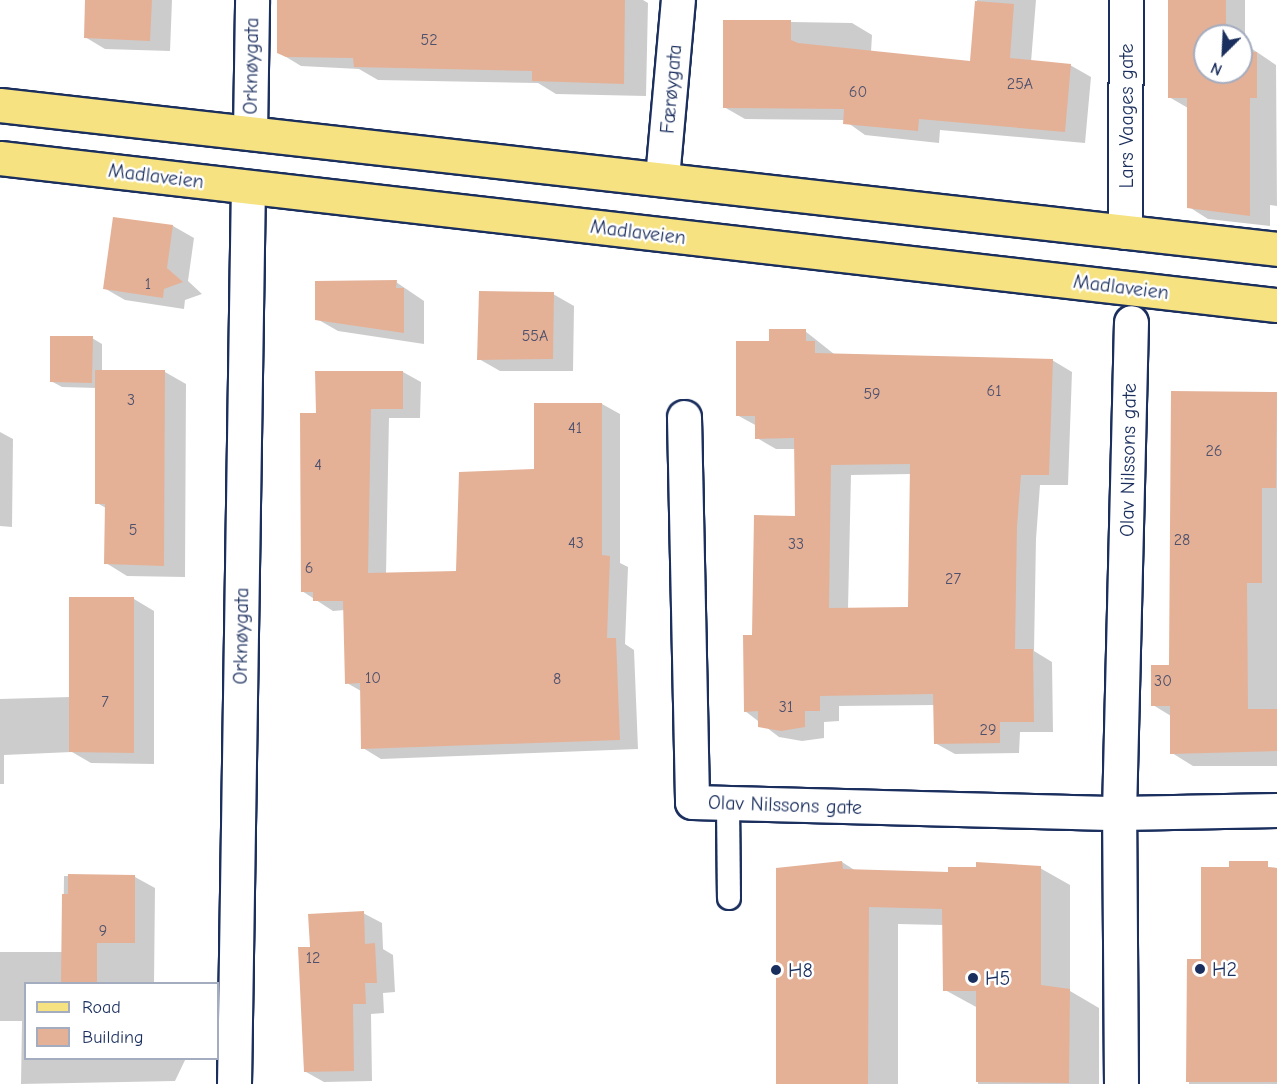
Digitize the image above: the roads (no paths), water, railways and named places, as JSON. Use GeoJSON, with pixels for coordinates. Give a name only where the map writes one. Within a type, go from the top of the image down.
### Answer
{"type":"FeatureCollection","features":[{"type":"Feature","properties":{"kind":"main road"},"geometry":{"type":"LineString","coordinates":[[0,105],[1277,249]]}},
{"type":"Feature","properties":{"kind":"main road","name":"Madlaveien"},"geometry":{"type":"LineString","coordinates":[[0,158],[1277,305]]}},
{"type":"Feature","properties":{"kind":"street","name":"Orknøygata"},"geometry":{"type":"LineString","coordinates":[[250,133],[252,0]]}},
{"type":"Feature","properties":{"kind":"street","name":"Færøygata"},"geometry":{"type":"LineString","coordinates":[[662,178],[678,0]]}},
{"type":"Feature","properties":{"kind":"street","name":"Lars Vaages gate"},"geometry":{"type":"LineString","coordinates":[[1125,232],[1126,0]]}},
{"type":"Feature","properties":{"kind":"street","name":"Orknøygata"},"geometry":{"type":"LineString","coordinates":[[234,1084],[248,187]]}},
{"type":"Feature","properties":{"kind":"street","name":"Olav Nilssons gate"},"geometry":{"type":"LineString","coordinates":[[1121,1084],[1119,813],[1131,322]]}},
{"type":"Feature","properties":{"kind":"street","name":"Olav Nilssons gate"},"geometry":{"type":"LineString","coordinates":[[684,417],[692,802],[1119,813],[1277,810]]}},
{"type":"Feature","properties":{"kind":"lane"},"geometry":{"type":"LineString","coordinates":[[728,804],[729,898]]}},
{"type":"Feature","properties":{"kind":"place","name":"H2"},"geometry":{"type":"Point","coordinates":[1200,969]}},
{"type":"Feature","properties":{"kind":"place","name":"H8"},"geometry":{"type":"Point","coordinates":[776,970]}},
{"type":"Feature","properties":{"kind":"place","name":"H5"},"geometry":{"type":"Point","coordinates":[973,978]}}]}
